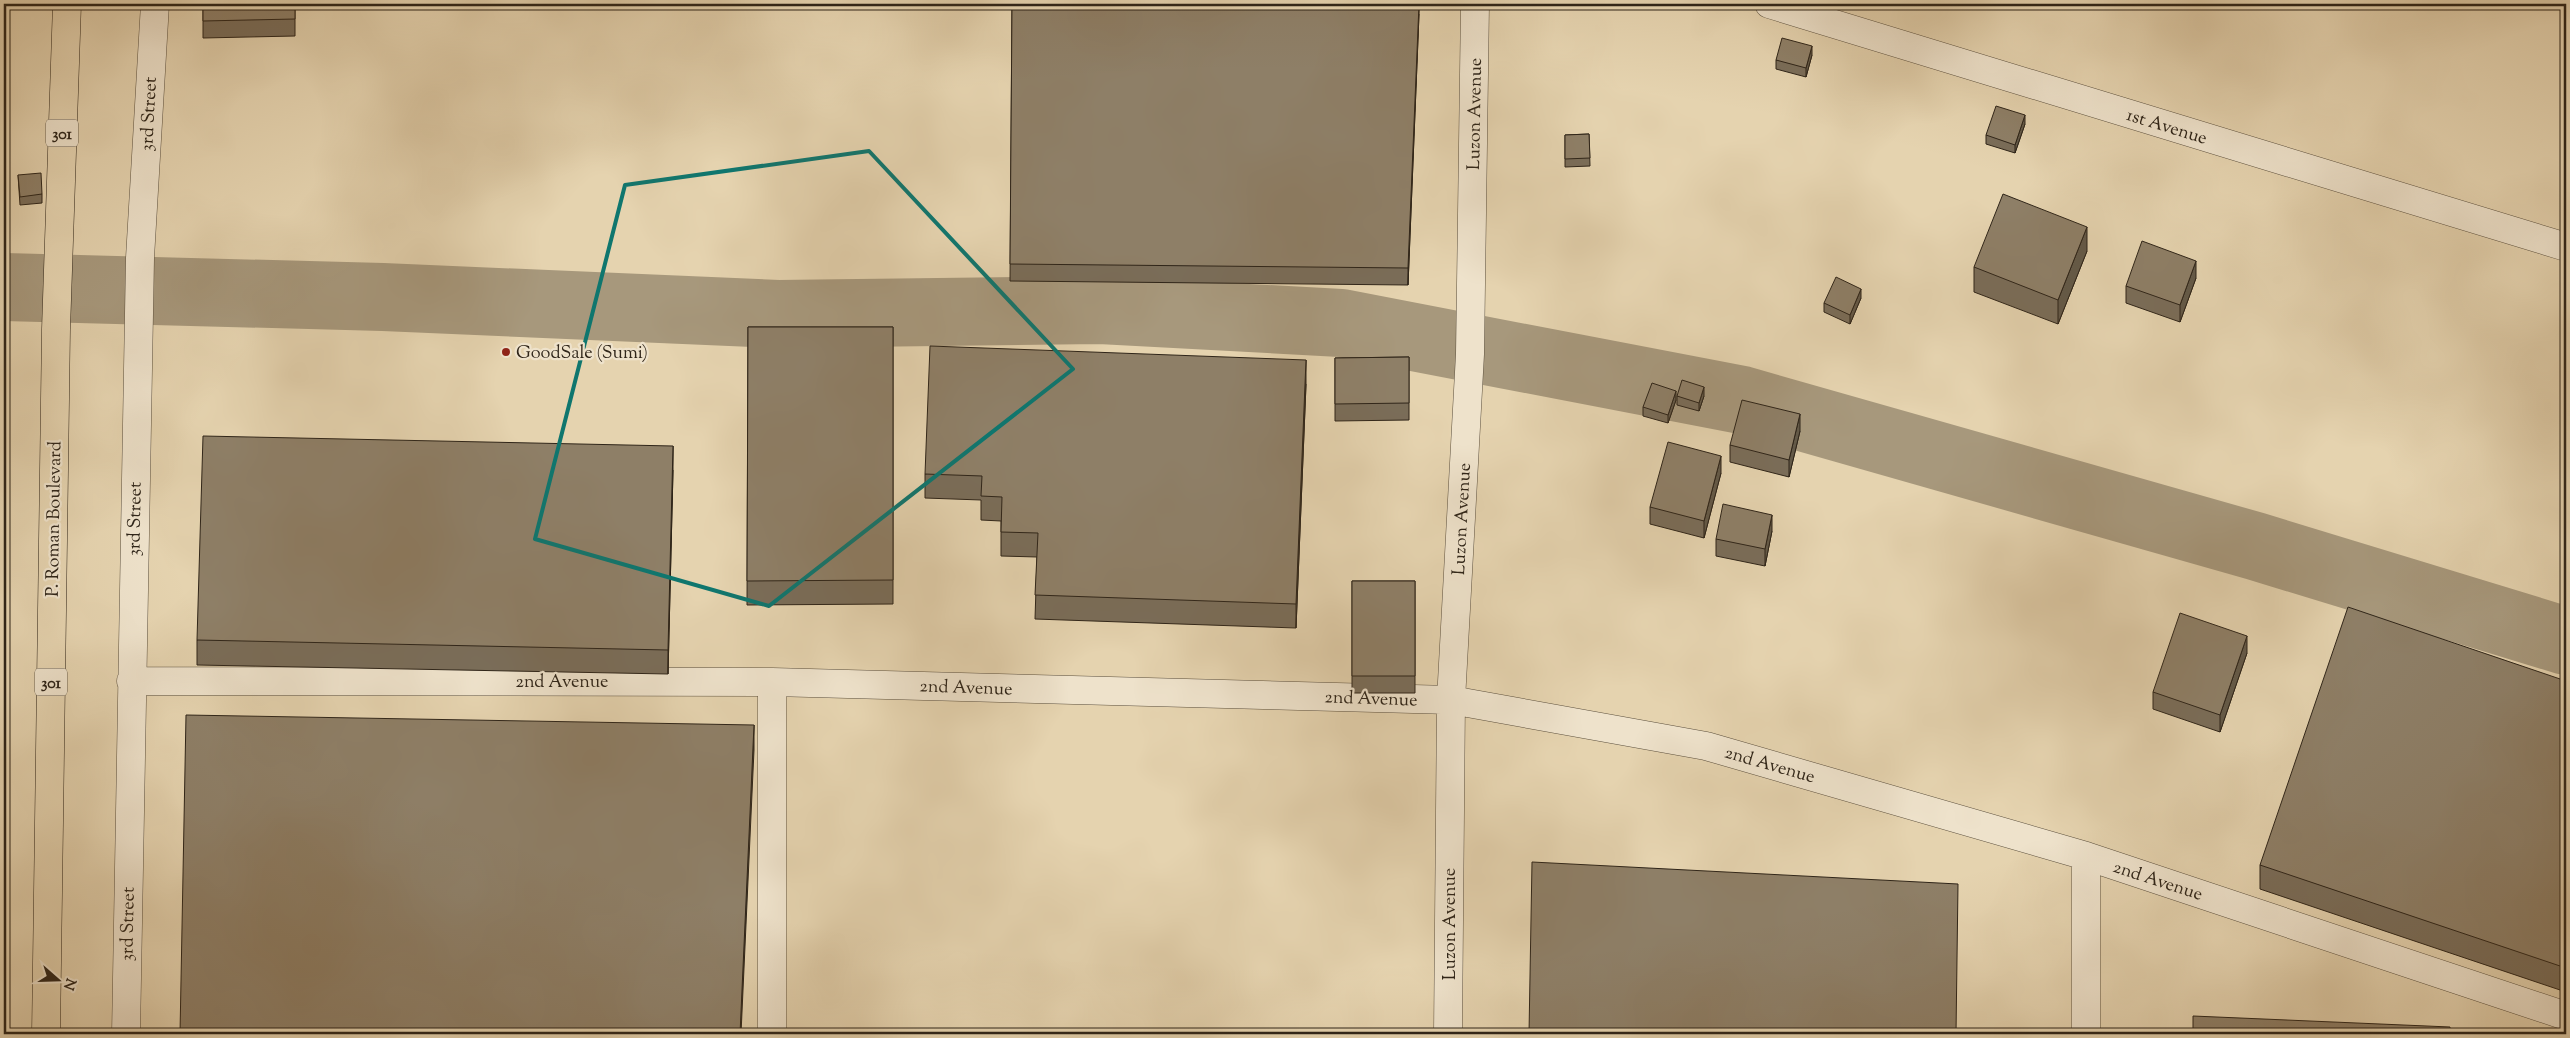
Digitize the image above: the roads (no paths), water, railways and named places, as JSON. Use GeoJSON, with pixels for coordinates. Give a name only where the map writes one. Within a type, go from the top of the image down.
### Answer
{"type":"FeatureCollection","features":[{"type":"Feature","properties":{"kind":"main road","name":"P. Roman Boulevard"},"geometry":{"type":"LineString","coordinates":[[46,1034],[56,329],[67,4]]}},
{"type":"Feature","properties":{"kind":"street","name":"3rd Street"},"geometry":{"type":"LineString","coordinates":[[126,1034],[138,329],[140,258],[155,4]]}},
{"type":"Feature","properties":{"kind":"street","name":"Luzon Avenue"},"geometry":{"type":"LineString","coordinates":[[1448,1034],[1451,700],[1470,354],[1475,4]]}},
{"type":"Feature","properties":{"kind":"street","name":"1st Avenue"},"geometry":{"type":"LineString","coordinates":[[1769,4],[2566,247]]}},
{"type":"Feature","properties":{"kind":"street","name":"2nd Avenue"},"geometry":{"type":"LineString","coordinates":[[131,681],[772,682],[1451,700],[1706,746],[2086,856],[2566,1016]]}},
{"type":"Feature","properties":{"kind":"street"},"geometry":{"type":"LineString","coordinates":[[772,682],[772,1034]]}},
{"type":"Feature","properties":{"kind":"street"},"geometry":{"type":"LineString","coordinates":[[2086,856],[2086,1034]]}},
{"type":"Feature","properties":{"kind":"waterway"},"geometry":{"type":"LineString","coordinates":[[4,287],[383,297],[778,314],[1100,310],[1341,323],[1742,400],[2255,546],[2566,641]]}},
{"type":"Feature","properties":{"kind":"place","name":"GoodSale (Sumi)"},"geometry":{"type":"Point","coordinates":[506,352]}}]}
